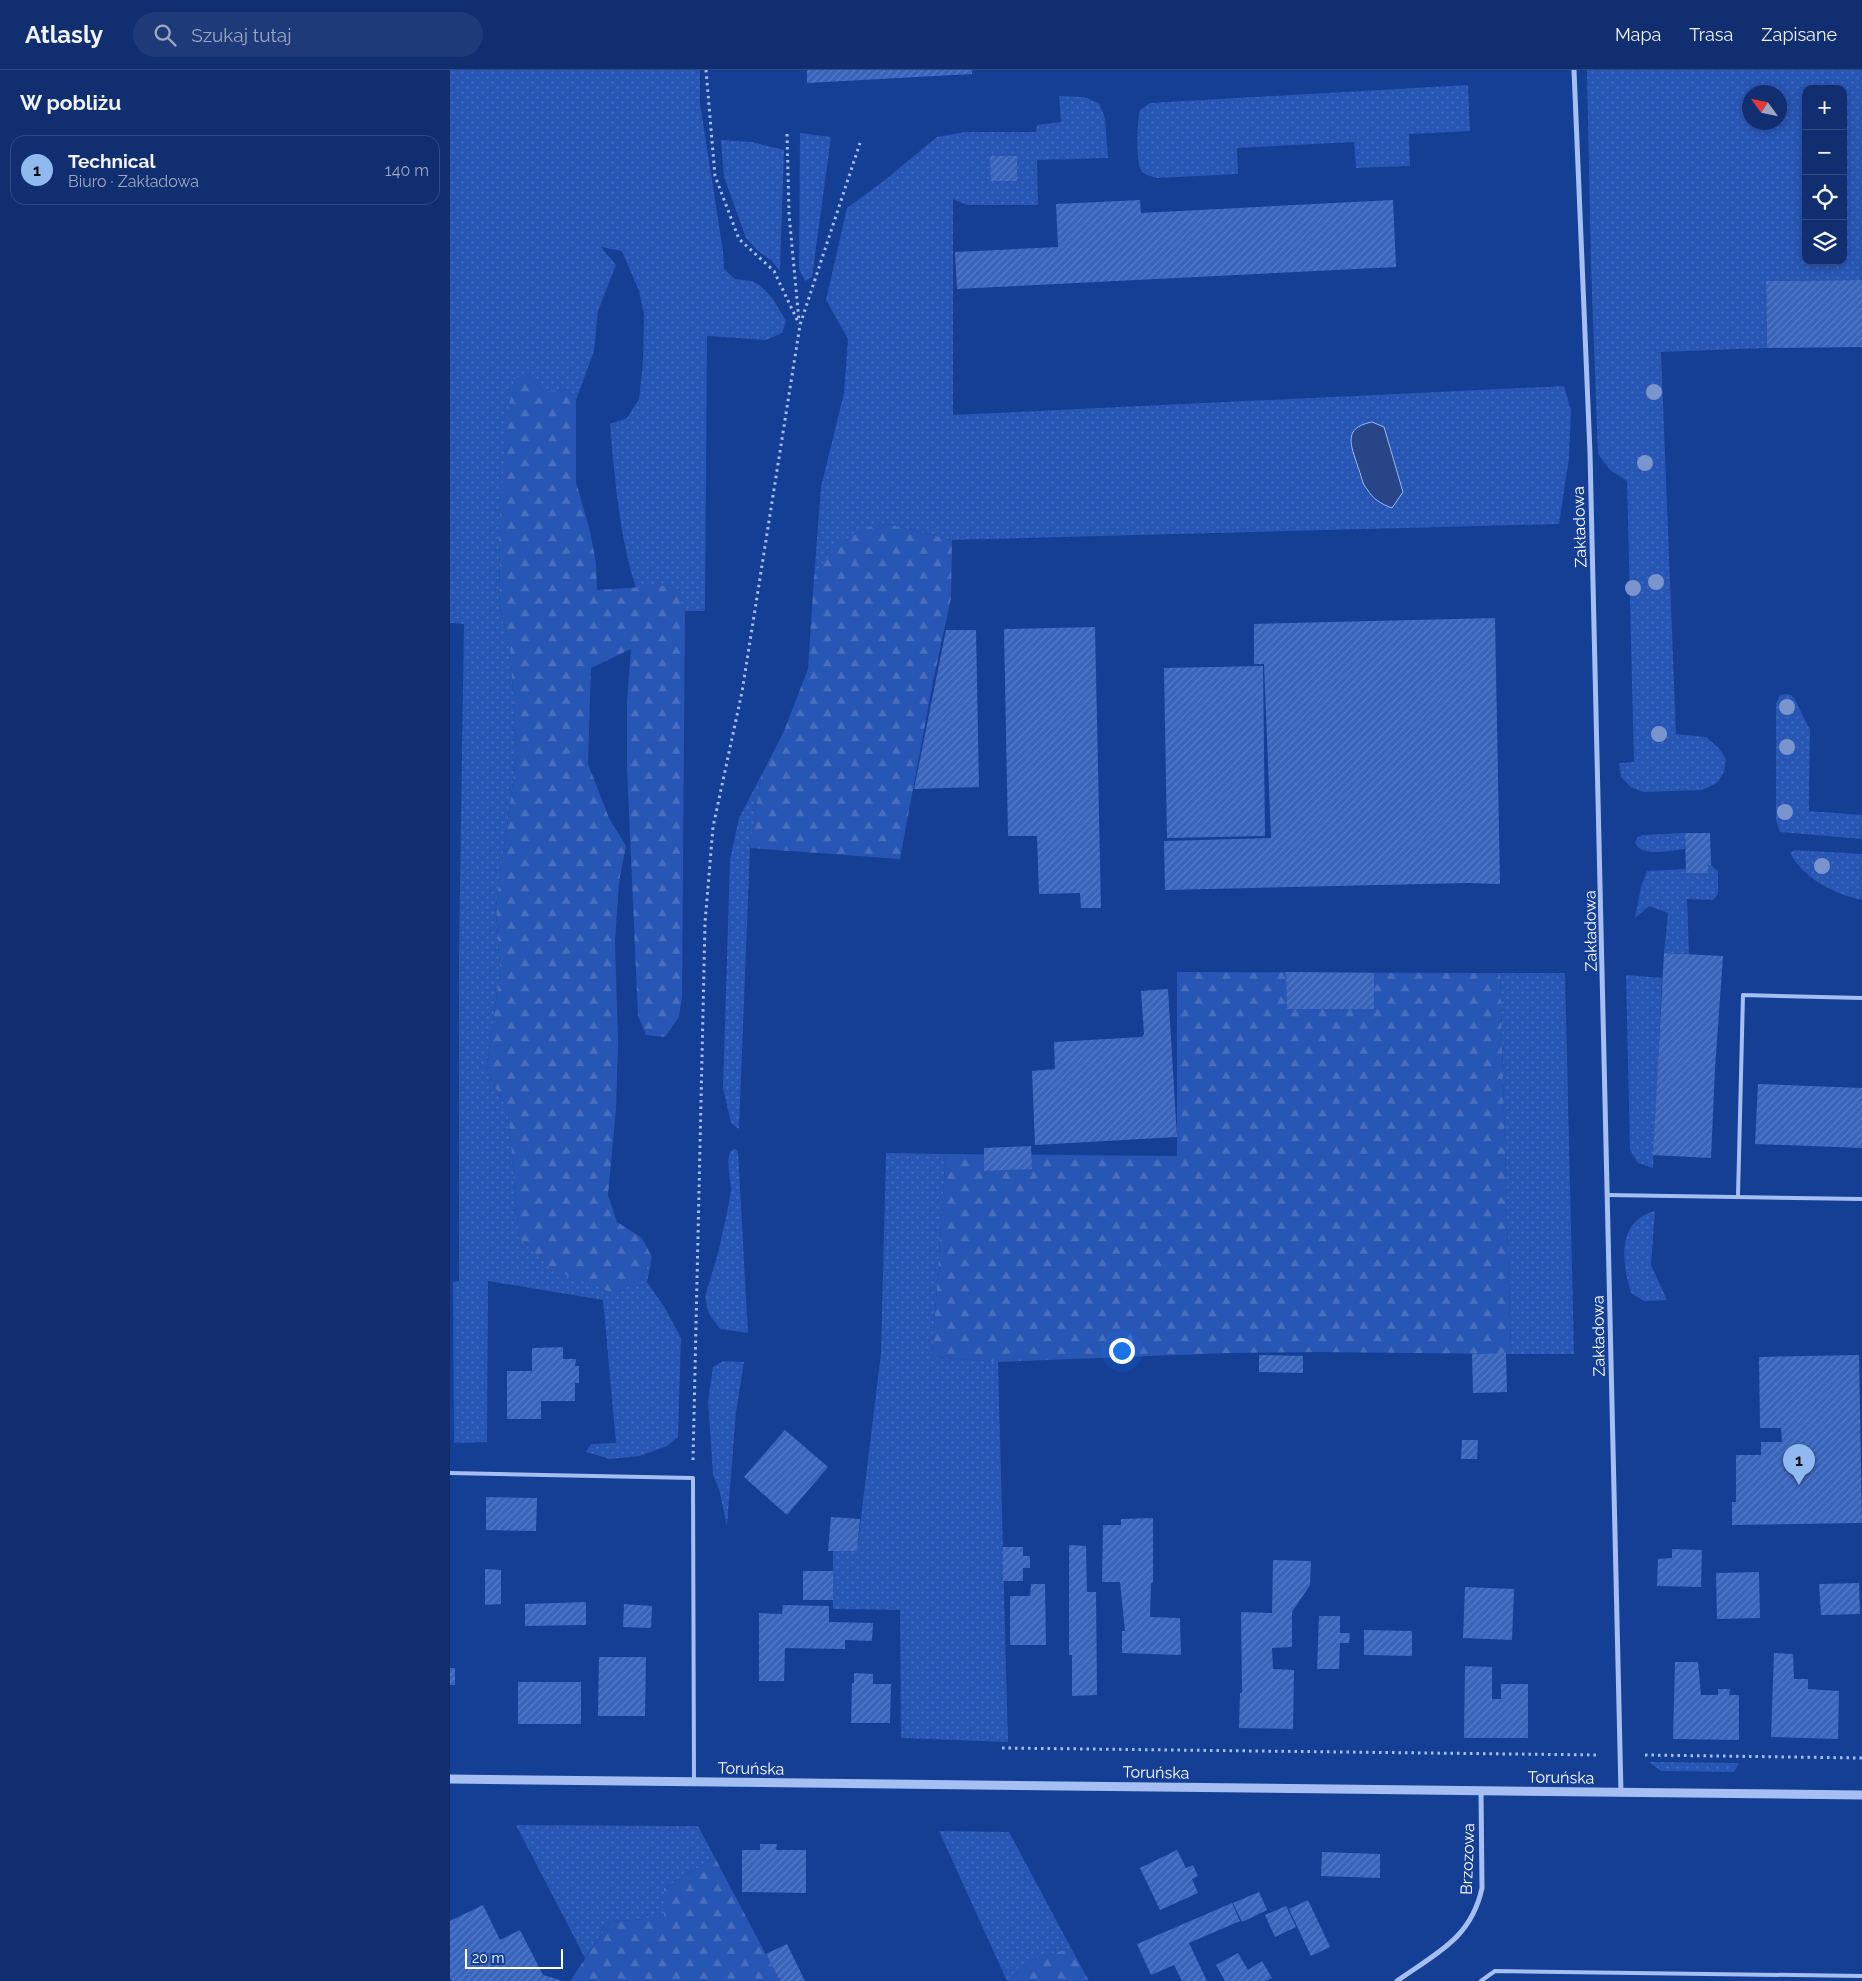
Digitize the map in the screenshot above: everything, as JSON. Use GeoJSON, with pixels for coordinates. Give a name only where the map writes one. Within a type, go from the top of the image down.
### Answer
{"type":"FeatureCollection","features":[{"type":"Feature","properties":{"kind":"street","name":"Zakładowa"},"geometry":{"type":"LineString","coordinates":[[1574,70],[1590,453],[1621,1793]]}},
{"type":"Feature","properties":{"kind":"street","name":"Toruńska"},"geometry":{"type":"LineString","coordinates":[[450,1779],[1862,1795]]}},
{"type":"Feature","properties":{"kind":"street","name":"Brzozowa"},"geometry":{"type":"LineString","coordinates":[[1397,1981],[1455,1940],[1473,1918],[1482,1888],[1481,1790]]}},
{"type":"Feature","properties":{"kind":"lane"},"geometry":{"type":"LineString","coordinates":[[1738,1196],[1743,996],[1862,998]]}},
{"type":"Feature","properties":{"kind":"lane"},"geometry":{"type":"LineString","coordinates":[[1608,1195],[1862,1199]]}},
{"type":"Feature","properties":{"kind":"lane"},"geometry":{"type":"LineString","coordinates":[[450,1473],[693,1478],[694,1783]]}},
{"type":"Feature","properties":{"kind":"lane"},"geometry":{"type":"LineString","coordinates":[[1481,1981],[1495,1971],[1862,1976]]}},
{"type":"Feature","properties":{"kind":"path"},"geometry":{"type":"LineString","coordinates":[[706,70],[715,176],[740,239],[774,270],[800,325]]}},
{"type":"Feature","properties":{"kind":"path"},"geometry":{"type":"LineString","coordinates":[[787,134],[789,214],[800,325]]}},
{"type":"Feature","properties":{"kind":"path"},"geometry":{"type":"LineString","coordinates":[[693,1478],[705,923],[713,827],[742,692],[800,325],[860,143]]}},
{"type":"Feature","properties":{"kind":"path"},"geometry":{"type":"LineString","coordinates":[[1002,1748],[1598,1755]]}},
{"type":"Feature","properties":{"kind":"path"},"geometry":{"type":"LineString","coordinates":[[1645,1755],[1862,1758]]}},
{"type":"Feature","properties":{"kind":"green space"},"geometry":{"type":"Polygon","coordinates":[[[450,70],[700,70],[700,103],[723,251],[724,269],[735,279],[752,281],[761,286],[773,299],[786,321],[782,333],[766,340],[707,336],[705,611],[685,611],[672,585],[636,588],[625,548],[618,507],[610,424],[627,418],[639,399],[643,362],[644,314],[639,291],[622,251],[601,247],[616,265],[598,311],[594,351],[576,400],[568,390],[543,391],[528,375],[499,533],[500,608],[510,650],[517,752],[496,906],[500,972],[486,1071],[508,1110],[519,1238],[640,1280],[652,1257],[647,1282],[665,1308],[681,1338],[678,1437],[667,1446],[640,1456],[610,1459],[586,1452],[591,1444],[616,1443],[603,1300],[488,1281],[487,1442],[454,1443],[453,1282],[459,1281],[459,953],[464,624],[450,623],[450,70]]]}},
{"type":"Feature","properties":{"kind":"green space"},"geometry":{"type":"Polygon","coordinates":[[[1587,70],[1862,70],[1862,280],[1766,281],[1767,348],[1661,352],[1676,734],[1706,737],[1718,747],[1726,759],[1724,772],[1717,783],[1702,790],[1644,792],[1632,788],[1621,777],[1619,763],[1634,762],[1627,481],[1610,470],[1598,454],[1591,266],[1587,70]]]}},
{"type":"Feature","properties":{"kind":"green space"},"geometry":{"type":"Polygon","coordinates":[[[1468,85],[1470,131],[1409,134],[1410,166],[1356,168],[1354,142],[1237,148],[1238,174],[1157,178],[1147,175],[1140,168],[1137,139],[1139,115],[1140,110],[1150,103],[1468,85]]]}},
{"type":"Feature","properties":{"kind":"green space"},"geometry":{"type":"Polygon","coordinates":[[[1059,96],[1084,97],[1099,103],[1105,118],[1108,158],[1037,160],[1038,205],[967,205],[953,199],[953,415],[1564,386],[1571,410],[1569,458],[1559,524],[952,540],[879,522],[814,577],[821,487],[844,393],[848,339],[826,300],[847,208],[885,180],[937,137],[965,132],[1036,132],[1037,125],[1061,122],[1059,96]]]}},
{"type":"Feature","properties":{"kind":"green space"},"geometry":{"type":"Polygon","coordinates":[[[800,133],[831,137],[812,277],[805,281],[799,269],[800,133]]]}},
{"type":"Feature","properties":{"kind":"green space"},"geometry":{"type":"Polygon","coordinates":[[[721,140],[752,142],[784,150],[780,271],[772,261],[757,250],[746,238],[724,177],[721,140]]]}},
{"type":"Feature","properties":{"kind":"green space"},"geometry":{"type":"Polygon","coordinates":[[[528,375],[543,391],[568,390],[576,400],[576,482],[590,531],[596,563],[597,590],[673,585],[685,611],[682,997],[679,1017],[665,1037],[646,1035],[638,1016],[627,768],[627,701],[631,649],[591,668],[588,764],[609,818],[626,846],[619,882],[615,941],[618,1042],[616,1109],[608,1195],[617,1222],[642,1238],[652,1257],[640,1280],[616,1294],[553,1270],[519,1238],[508,1110],[486,1071],[500,972],[496,906],[517,752],[510,650],[500,608],[499,533],[507,419],[514,378],[528,375]]]}},
{"type":"Feature","properties":{"kind":"green space"},"geometry":{"type":"Polygon","coordinates":[[[879,522],[952,540],[951,598],[933,682],[900,859],[750,848],[761,776],[784,731],[808,669],[814,577],[839,543],[879,522]]]}},
{"type":"Feature","properties":{"kind":"green space"},"geometry":{"type":"Polygon","coordinates":[[[1786,694],[1794,698],[1810,730],[1809,811],[1862,815],[1862,839],[1780,832],[1776,820],[1776,703],[1780,695],[1786,694]]]}},
{"type":"Feature","properties":{"kind":"green space"},"geometry":{"type":"Polygon","coordinates":[[[761,776],[750,848],[739,1129],[731,1123],[723,1088],[730,860],[739,818],[761,776]]]}},
{"type":"Feature","properties":{"kind":"green space"},"geometry":{"type":"Polygon","coordinates":[[[1685,833],[1685,849],[1650,852],[1639,848],[1635,843],[1637,838],[1642,835],[1685,833]]]}},
{"type":"Feature","properties":{"kind":"green space"},"geometry":{"type":"Polygon","coordinates":[[[1795,850],[1862,854],[1862,900],[1841,894],[1812,878],[1790,853],[1795,850]]]}},
{"type":"Feature","properties":{"kind":"green space"},"geometry":{"type":"Polygon","coordinates":[[[1708,865],[1711,865],[1718,871],[1718,894],[1713,900],[1687,899],[1689,954],[1664,953],[1668,913],[1649,906],[1635,918],[1641,887],[1647,871],[1686,869],[1686,873],[1708,873],[1708,865]]]}},
{"type":"Feature","properties":{"kind":"green space"},"geometry":{"type":"Polygon","coordinates":[[[1177,972],[1500,973],[1511,1354],[1229,1353],[998,1362],[932,1357],[946,1154],[1177,1156],[1177,972]]]}},
{"type":"Feature","properties":{"kind":"green space"},"geometry":{"type":"Polygon","coordinates":[[[1500,973],[1565,973],[1574,1354],[1511,1354],[1500,973]]]}},
{"type":"Feature","properties":{"kind":"green space"},"geometry":{"type":"Polygon","coordinates":[[[1626,975],[1662,978],[1653,1168],[1638,1163],[1630,1150],[1626,975]]]}},
{"type":"Feature","properties":{"kind":"green space"},"geometry":{"type":"Polygon","coordinates":[[[734,1149],[738,1150],[748,1333],[720,1329],[709,1314],[705,1297],[727,1213],[731,1190],[728,1161],[730,1152],[734,1149]]]}},
{"type":"Feature","properties":{"kind":"green space"},"geometry":{"type":"Polygon","coordinates":[[[886,1153],[946,1154],[932,1357],[998,1362],[1008,1742],[901,1738],[900,1610],[833,1609],[833,1551],[857,1550],[881,1353],[886,1153]]]}},
{"type":"Feature","properties":{"kind":"green space"},"geometry":{"type":"Polygon","coordinates":[[[1655,1211],[1651,1265],[1667,1300],[1644,1301],[1631,1293],[1625,1269],[1625,1244],[1628,1233],[1634,1224],[1642,1216],[1655,1211]]]}},
{"type":"Feature","properties":{"kind":"green space"},"geometry":{"type":"Polygon","coordinates":[[[723,1361],[744,1362],[736,1412],[727,1526],[719,1489],[713,1475],[708,1401],[713,1367],[723,1361]]]}},
{"type":"Feature","properties":{"kind":"green space"},"geometry":{"type":"Polygon","coordinates":[[[1649,1762],[1739,1763],[1734,1772],[1661,1771],[1649,1762]]]}},
{"type":"Feature","properties":{"kind":"green space"},"geometry":{"type":"Polygon","coordinates":[[[516,1825],[698,1826],[715,1858],[664,1888],[664,1917],[610,1922],[585,1958],[516,1825]]]}},
{"type":"Feature","properties":{"kind":"green space"},"geometry":{"type":"Polygon","coordinates":[[[939,1831],[1009,1832],[1071,1948],[1031,1960],[1010,1981],[1007,1981],[939,1831]]]}},
{"type":"Feature","properties":{"kind":"green space"},"geometry":{"type":"Polygon","coordinates":[[[715,1858],[780,1981],[570,1981],[610,1922],[664,1917],[664,1888],[715,1858]]]}},
{"type":"Feature","properties":{"kind":"green space"},"geometry":{"type":"Polygon","coordinates":[[[1071,1948],[1089,1981],[1010,1981],[1031,1960],[1071,1948]]]}},
{"type":"Feature","properties":{"kind":"shaded area"},"geometry":{"type":"Polygon","coordinates":[[[1372,422],[1384,427],[1403,492],[1392,508],[1378,501],[1365,487],[1351,445],[1351,438],[1356,428],[1372,422]]]}},
{"type":"Feature","properties":{"kind":"building"},"geometry":{"type":"Polygon","coordinates":[[[807,70],[972,70],[972,74],[807,83],[807,70]]]}},
{"type":"Feature","properties":{"kind":"building"},"geometry":{"type":"Polygon","coordinates":[[[990,156],[1017,156],[1017,181],[991,181],[990,156]]]}},
{"type":"Feature","properties":{"kind":"building"},"geometry":{"type":"Polygon","coordinates":[[[1140,200],[1141,213],[1393,200],[1396,267],[957,289],[955,252],[1058,247],[1056,204],[1140,200]]]}},
{"type":"Feature","properties":{"kind":"building"},"geometry":{"type":"Polygon","coordinates":[[[1862,280],[1862,347],[1767,348],[1766,281],[1862,280]]]}},
{"type":"Feature","properties":{"kind":"building"},"geometry":{"type":"Polygon","coordinates":[[[1495,618],[1500,884],[1468,883],[1165,890],[1164,841],[1271,838],[1264,664],[1254,664],[1254,624],[1495,618]]]}},
{"type":"Feature","properties":{"kind":"building"},"geometry":{"type":"Polygon","coordinates":[[[1095,627],[1101,908],[1081,908],[1080,893],[1039,894],[1037,836],[1008,836],[1004,629],[1095,627]]]}},
{"type":"Feature","properties":{"kind":"building"},"geometry":{"type":"Polygon","coordinates":[[[946,630],[976,630],[979,787],[914,789],[946,630]]]}},
{"type":"Feature","properties":{"kind":"building"},"geometry":{"type":"Polygon","coordinates":[[[1263,666],[1265,836],[1167,838],[1164,668],[1263,666]]]}},
{"type":"Feature","properties":{"kind":"building"},"geometry":{"type":"Polygon","coordinates":[[[1685,833],[1710,833],[1711,865],[1708,865],[1708,873],[1686,873],[1685,833]]]}},
{"type":"Feature","properties":{"kind":"building"},"geometry":{"type":"Polygon","coordinates":[[[1664,953],[1723,956],[1711,1158],[1653,1155],[1664,953]]]}},
{"type":"Feature","properties":{"kind":"building"},"geometry":{"type":"Polygon","coordinates":[[[1286,972],[1374,973],[1374,1009],[1287,1009],[1286,972]]]}},
{"type":"Feature","properties":{"kind":"building"},"geometry":{"type":"Polygon","coordinates":[[[1168,989],[1177,1137],[1035,1145],[1032,1071],[1055,1069],[1054,1042],[1142,1037],[1144,1034],[1141,991],[1168,989]]]}},
{"type":"Feature","properties":{"kind":"building"},"geometry":{"type":"Polygon","coordinates":[[[1758,1084],[1862,1088],[1862,1148],[1755,1144],[1758,1084]]]}},
{"type":"Feature","properties":{"kind":"building"},"geometry":{"type":"Polygon","coordinates":[[[1031,1146],[1032,1169],[984,1171],[984,1148],[1031,1146]]]}},
{"type":"Feature","properties":{"kind":"building"},"geometry":{"type":"Polygon","coordinates":[[[563,1347],[563,1359],[576,1359],[575,1366],[579,1366],[579,1383],[575,1383],[575,1401],[541,1401],[541,1419],[507,1419],[507,1371],[532,1371],[532,1348],[563,1347]]]}},
{"type":"Feature","properties":{"kind":"building"},"geometry":{"type":"Polygon","coordinates":[[[1506,1353],[1507,1392],[1473,1393],[1472,1354],[1506,1353]]]}},
{"type":"Feature","properties":{"kind":"building"},"geometry":{"type":"Polygon","coordinates":[[[1259,1355],[1303,1356],[1303,1373],[1259,1372],[1259,1355]]]}},
{"type":"Feature","properties":{"kind":"building"},"geometry":{"type":"Polygon","coordinates":[[[1859,1355],[1862,1523],[1732,1525],[1732,1502],[1736,1502],[1736,1455],[1761,1455],[1761,1442],[1782,1442],[1781,1428],[1760,1428],[1759,1357],[1859,1355]]]}},
{"type":"Feature","properties":{"kind":"building"},"geometry":{"type":"Polygon","coordinates":[[[785,1430],[828,1467],[787,1515],[744,1477],[785,1430]]]}},
{"type":"Feature","properties":{"kind":"building"},"geometry":{"type":"Polygon","coordinates":[[[1462,1440],[1478,1440],[1477,1459],[1461,1459],[1462,1440]]]}},
{"type":"Feature","properties":{"kind":"building"},"geometry":{"type":"Polygon","coordinates":[[[486,1497],[537,1498],[536,1531],[486,1530],[486,1497]]]}},
{"type":"Feature","properties":{"kind":"building"},"geometry":{"type":"Polygon","coordinates":[[[831,1517],[860,1519],[857,1551],[828,1551],[831,1517]]]}},
{"type":"Feature","properties":{"kind":"building"},"geometry":{"type":"Polygon","coordinates":[[[1153,1518],[1153,1583],[1151,1583],[1150,1617],[1180,1618],[1181,1655],[1122,1653],[1122,1631],[1125,1631],[1120,1582],[1102,1582],[1103,1525],[1121,1525],[1121,1519],[1153,1518]]]}},
{"type":"Feature","properties":{"kind":"building"},"geometry":{"type":"Polygon","coordinates":[[[1069,1545],[1086,1546],[1087,1592],[1096,1592],[1097,1695],[1072,1696],[1072,1655],[1069,1655],[1069,1545]]]}},
{"type":"Feature","properties":{"kind":"building"},"geometry":{"type":"Polygon","coordinates":[[[1003,1547],[1023,1547],[1023,1556],[1030,1556],[1030,1568],[1023,1568],[1023,1581],[1003,1581],[1003,1547]]]}},
{"type":"Feature","properties":{"kind":"building"},"geometry":{"type":"Polygon","coordinates":[[[1672,1549],[1702,1550],[1701,1587],[1657,1586],[1658,1559],[1672,1558],[1672,1549]]]}},
{"type":"Feature","properties":{"kind":"building"},"geometry":{"type":"Polygon","coordinates":[[[1273,1560],[1311,1561],[1310,1585],[1292,1612],[1292,1647],[1272,1648],[1273,1669],[1294,1670],[1293,1729],[1239,1728],[1240,1693],[1242,1693],[1241,1612],[1272,1613],[1273,1560]]]}},
{"type":"Feature","properties":{"kind":"building"},"geometry":{"type":"Polygon","coordinates":[[[485,1569],[501,1570],[501,1604],[485,1605],[485,1569]]]}},
{"type":"Feature","properties":{"kind":"building"},"geometry":{"type":"Polygon","coordinates":[[[803,1571],[833,1571],[833,1600],[803,1600],[803,1571]]]}},
{"type":"Feature","properties":{"kind":"building"},"geometry":{"type":"Polygon","coordinates":[[[1759,1572],[1760,1618],[1717,1619],[1716,1573],[1759,1572]]]}},
{"type":"Feature","properties":{"kind":"building"},"geometry":{"type":"Polygon","coordinates":[[[1859,1583],[1860,1614],[1821,1615],[1819,1584],[1859,1583]]]}},
{"type":"Feature","properties":{"kind":"building"},"geometry":{"type":"Polygon","coordinates":[[[1031,1584],[1045,1584],[1046,1645],[1010,1645],[1010,1596],[1030,1596],[1031,1584]]]}},
{"type":"Feature","properties":{"kind":"building"},"geometry":{"type":"Polygon","coordinates":[[[1465,1587],[1514,1589],[1512,1640],[1463,1638],[1465,1587]]]}},
{"type":"Feature","properties":{"kind":"building"},"geometry":{"type":"Polygon","coordinates":[[[586,1602],[586,1625],[525,1626],[525,1604],[586,1602]]]}},
{"type":"Feature","properties":{"kind":"building"},"geometry":{"type":"Polygon","coordinates":[[[624,1604],[652,1606],[651,1628],[623,1627],[624,1604]]]}},
{"type":"Feature","properties":{"kind":"building"},"geometry":{"type":"Polygon","coordinates":[[[783,1605],[829,1606],[829,1622],[873,1623],[872,1641],[845,1640],[845,1649],[785,1648],[784,1681],[759,1681],[759,1613],[782,1614],[783,1605]]]}},
{"type":"Feature","properties":{"kind":"building"},"geometry":{"type":"Polygon","coordinates":[[[1319,1616],[1340,1616],[1340,1633],[1350,1633],[1349,1643],[1340,1643],[1339,1669],[1317,1669],[1319,1616]]]}},
{"type":"Feature","properties":{"kind":"building"},"geometry":{"type":"Polygon","coordinates":[[[1364,1630],[1412,1631],[1412,1656],[1364,1655],[1364,1630]]]}},
{"type":"Feature","properties":{"kind":"building"},"geometry":{"type":"Polygon","coordinates":[[[1774,1653],[1793,1654],[1794,1679],[1808,1679],[1808,1689],[1839,1691],[1838,1739],[1771,1737],[1774,1653]]]}},
{"type":"Feature","properties":{"kind":"building"},"geometry":{"type":"Polygon","coordinates":[[[599,1657],[646,1657],[645,1716],[598,1716],[599,1657]]]}},
{"type":"Feature","properties":{"kind":"building"},"geometry":{"type":"Polygon","coordinates":[[[1675,1662],[1698,1662],[1701,1695],[1718,1695],[1718,1689],[1730,1689],[1729,1695],[1739,1695],[1739,1740],[1673,1739],[1675,1662]]]}},
{"type":"Feature","properties":{"kind":"building"},"geometry":{"type":"Polygon","coordinates":[[[1465,1666],[1492,1667],[1492,1699],[1501,1699],[1501,1684],[1528,1684],[1528,1738],[1464,1738],[1465,1666]]]}},
{"type":"Feature","properties":{"kind":"building"},"geometry":{"type":"Polygon","coordinates":[[[450,1668],[455,1668],[455,1685],[450,1685],[450,1668]]]}},
{"type":"Feature","properties":{"kind":"building"},"geometry":{"type":"Polygon","coordinates":[[[854,1673],[873,1674],[873,1684],[891,1684],[890,1723],[851,1723],[854,1673]]]}},
{"type":"Feature","properties":{"kind":"building"},"geometry":{"type":"Polygon","coordinates":[[[518,1682],[581,1682],[581,1724],[518,1724],[518,1682]]]}},
{"type":"Feature","properties":{"kind":"building"},"geometry":{"type":"Polygon","coordinates":[[[760,1844],[777,1844],[776,1850],[806,1850],[806,1893],[742,1892],[742,1850],[760,1850],[760,1844]]]}},
{"type":"Feature","properties":{"kind":"building"},"geometry":{"type":"Polygon","coordinates":[[[1177,1850],[1186,1868],[1193,1865],[1198,1876],[1192,1879],[1198,1893],[1160,1910],[1140,1868],[1177,1850]]]}},
{"type":"Feature","properties":{"kind":"building"},"geometry":{"type":"Polygon","coordinates":[[[1322,1852],[1380,1854],[1380,1878],[1321,1876],[1322,1852]]]}},
{"type":"Feature","properties":{"kind":"building"},"geometry":{"type":"Polygon","coordinates":[[[1259,1892],[1267,1910],[1242,1922],[1233,1903],[1259,1892]]]}},
{"type":"Feature","properties":{"kind":"building"},"geometry":{"type":"Polygon","coordinates":[[[1308,1900],[1330,1947],[1311,1956],[1289,1909],[1308,1900]]]}},
{"type":"Feature","properties":{"kind":"building"},"geometry":{"type":"Polygon","coordinates":[[[1232,1903],[1240,1921],[1189,1943],[1207,1981],[1182,1981],[1174,1965],[1151,1975],[1137,1944],[1232,1903]]]}},
{"type":"Feature","properties":{"kind":"building"},"geometry":{"type":"Polygon","coordinates":[[[483,1905],[500,1940],[520,1930],[543,1975],[563,1981],[452,1981],[450,1978],[450,1921],[483,1905]]]}},
{"type":"Feature","properties":{"kind":"building"},"geometry":{"type":"Polygon","coordinates":[[[1286,1906],[1296,1927],[1275,1937],[1265,1915],[1286,1906]]]}},
{"type":"Feature","properties":{"kind":"building"},"geometry":{"type":"Polygon","coordinates":[[[787,1944],[805,1981],[780,1981],[766,1954],[787,1944]]]}},
{"type":"Feature","properties":{"kind":"building"},"geometry":{"type":"Polygon","coordinates":[[[1238,1953],[1248,1970],[1262,1961],[1272,1978],[1266,1981],[1225,1981],[1216,1965],[1238,1953]]]}},
{"type":"Feature","properties":{"kind":"place","name":"Technical"},"geometry":{"type":"Point","coordinates":[1799,1485]}}]}
